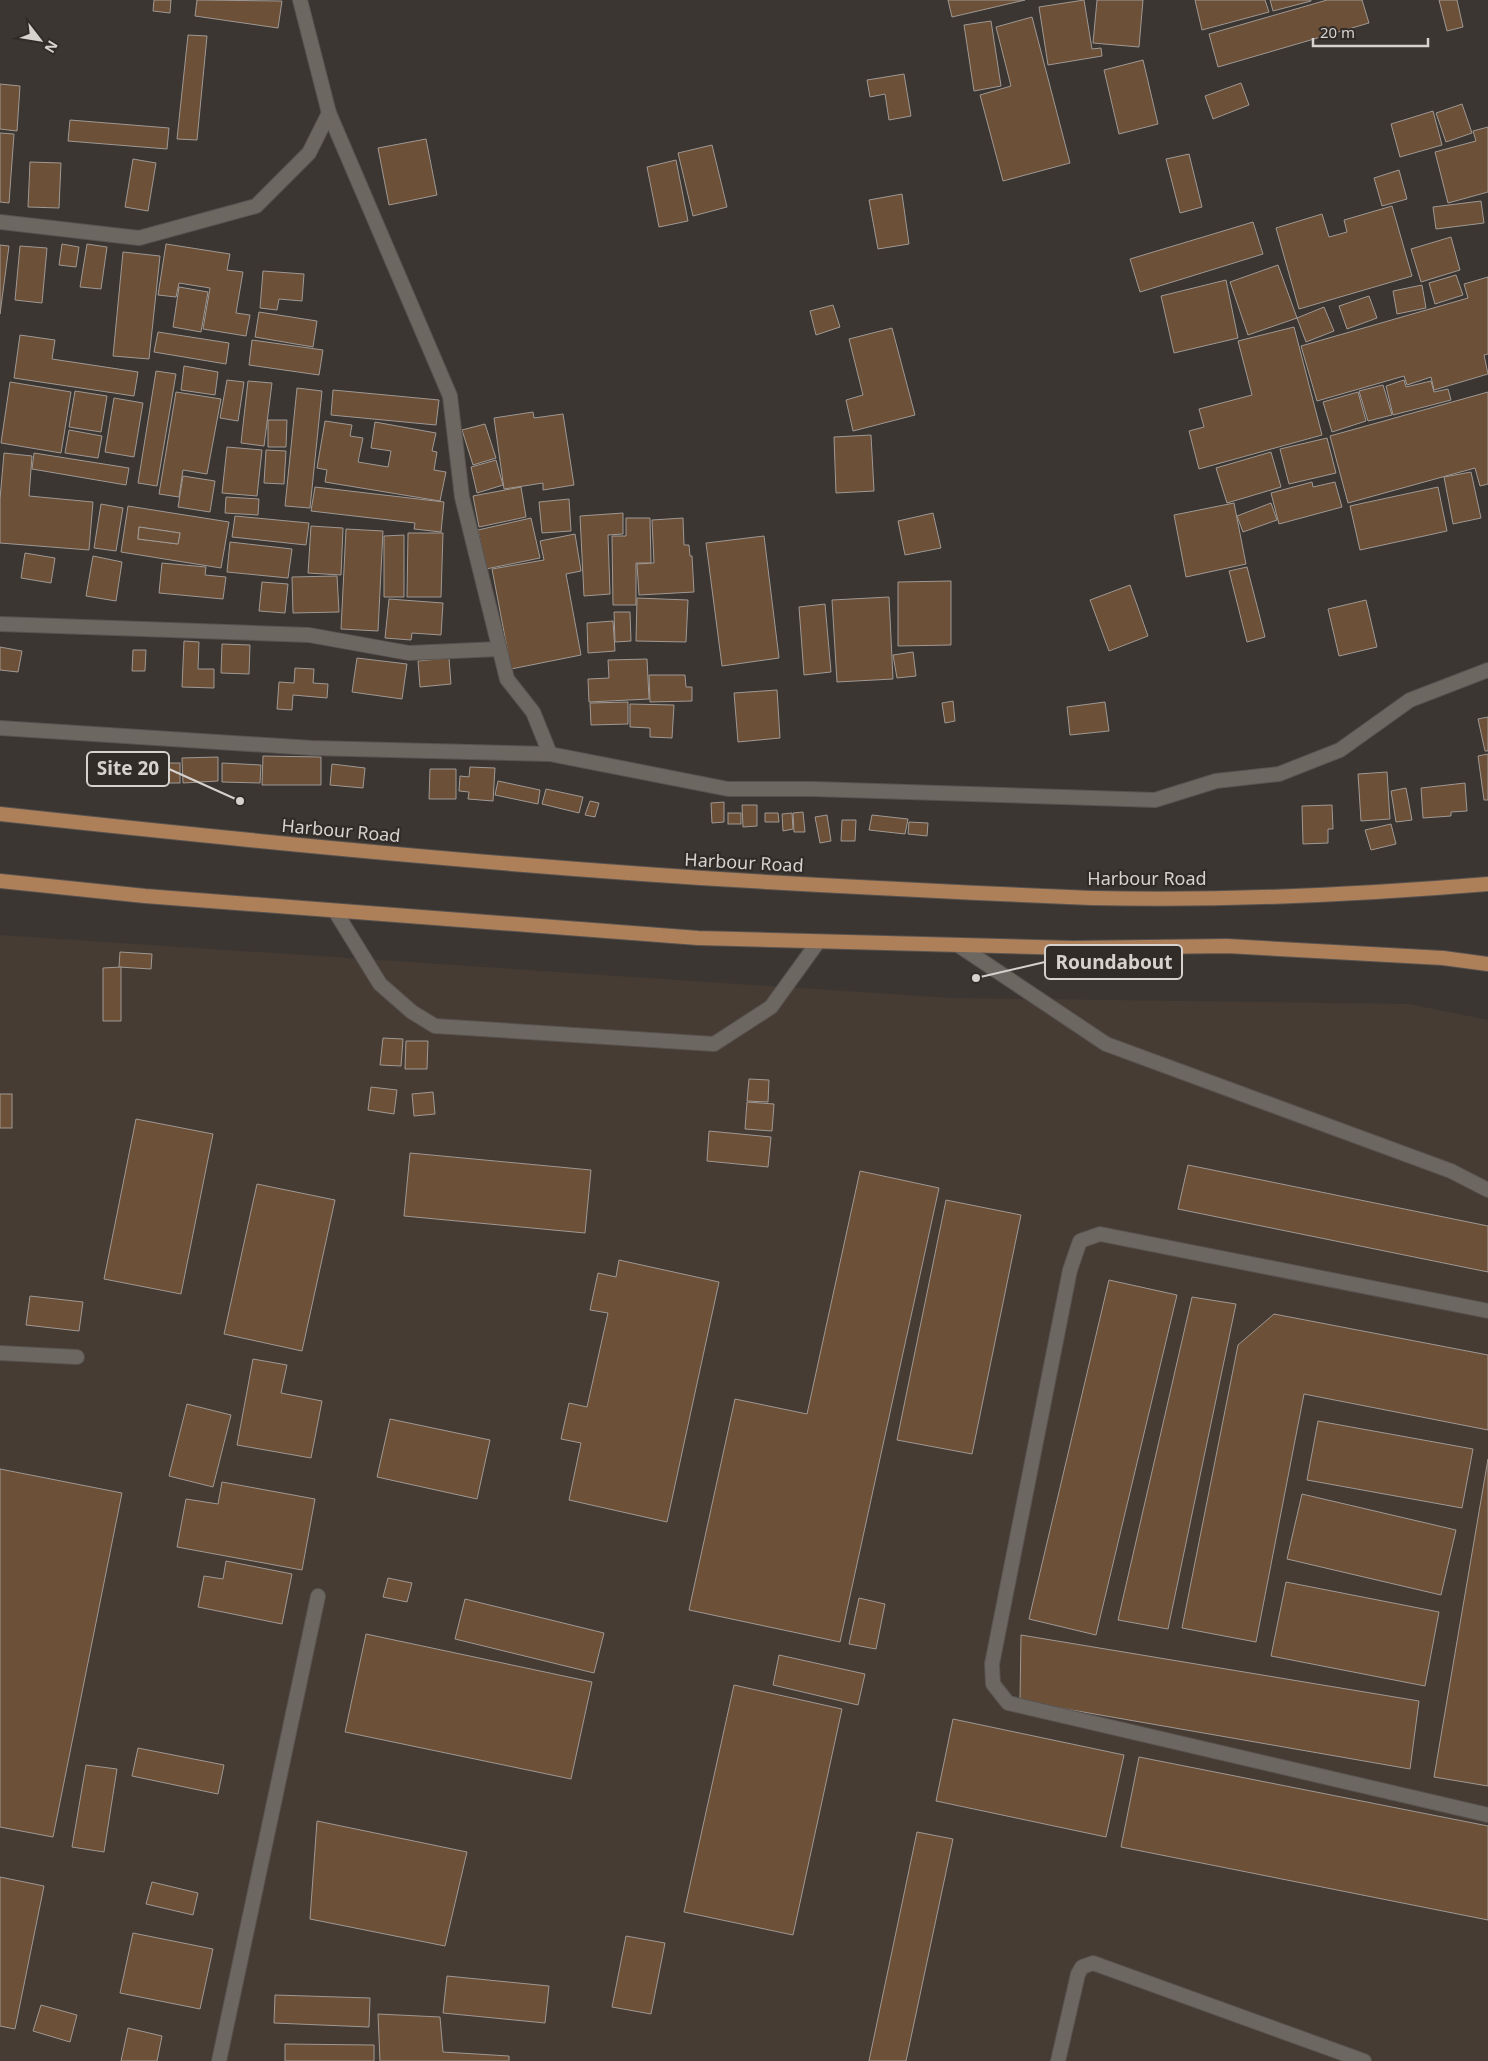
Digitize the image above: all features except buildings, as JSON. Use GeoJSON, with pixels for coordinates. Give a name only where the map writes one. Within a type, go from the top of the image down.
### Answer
{"type":"FeatureCollection","features":[{"type":"Feature","properties":{"kind":"highway","name":"Harbour Road"},"geometry":{"type":"LineString","coordinates":[[0,814],[312,847],[710,880],[898,889],[1094,898],[1278,897],[1488,884]]}},
{"type":"Feature","properties":{"kind":"highway"},"geometry":{"type":"LineString","coordinates":[[0,881],[145,896],[698,938],[1073,948],[1227,946],[1442,958],[1488,964]]}},
{"type":"Feature","properties":{"kind":"street"},"geometry":{"type":"LineString","coordinates":[[300,0],[328,113],[450,396],[462,496],[507,679],[532,712],[550,754]]}},
{"type":"Feature","properties":{"kind":"street"},"geometry":{"type":"LineString","coordinates":[[0,222],[139,238],[256,206],[310,153],[328,113]]}},
{"type":"Feature","properties":{"kind":"street"},"geometry":{"type":"LineString","coordinates":[[0,624],[309,635],[409,653],[499,649]]}},
{"type":"Feature","properties":{"kind":"street"},"geometry":{"type":"LineString","coordinates":[[0,728],[312,748],[550,754],[728,789],[813,789],[1155,800],[1216,781],[1279,774],[1288,771],[1340,750],[1410,700],[1488,670]]}},
{"type":"Feature","properties":{"kind":"street"},"geometry":{"type":"LineString","coordinates":[[335,911],[380,984],[412,1012],[435,1026],[714,1044],[771,1007],[818,942]]}},
{"type":"Feature","properties":{"kind":"street"},"geometry":{"type":"LineString","coordinates":[[958,945],[1106,1044],[1452,1171],[1488,1190]]}},
{"type":"Feature","properties":{"kind":"street"},"geometry":{"type":"LineString","coordinates":[[1488,1312],[1100,1234],[1080,1241],[1070,1270],[992,1664],[993,1684],[1008,1703],[1488,1815]]}},
{"type":"Feature","properties":{"kind":"street"},"geometry":{"type":"LineString","coordinates":[[0,1353],[77,1357]]}},
{"type":"Feature","properties":{"kind":"street"},"geometry":{"type":"LineString","coordinates":[[219,2061],[318,1596]]}},
{"type":"Feature","properties":{"kind":"street"},"geometry":{"type":"LineString","coordinates":[[1058,2061],[1078,1974],[1082,1967],[1093,1963],[1364,2061]]}},
{"type":"Feature","properties":{"kind":"shaded area"},"geometry":{"type":"Polygon","coordinates":[[[0,935],[950,998],[1408,1004],[1488,1020],[1488,2061],[0,2061],[0,935]]]}},
{"type":"Feature","properties":{"kind":"place","name":"Site 20"},"geometry":{"type":"Point","coordinates":[240,801]}},
{"type":"Feature","properties":{"kind":"place","name":"Roundabout"},"geometry":{"type":"Point","coordinates":[976,978]}}]}
